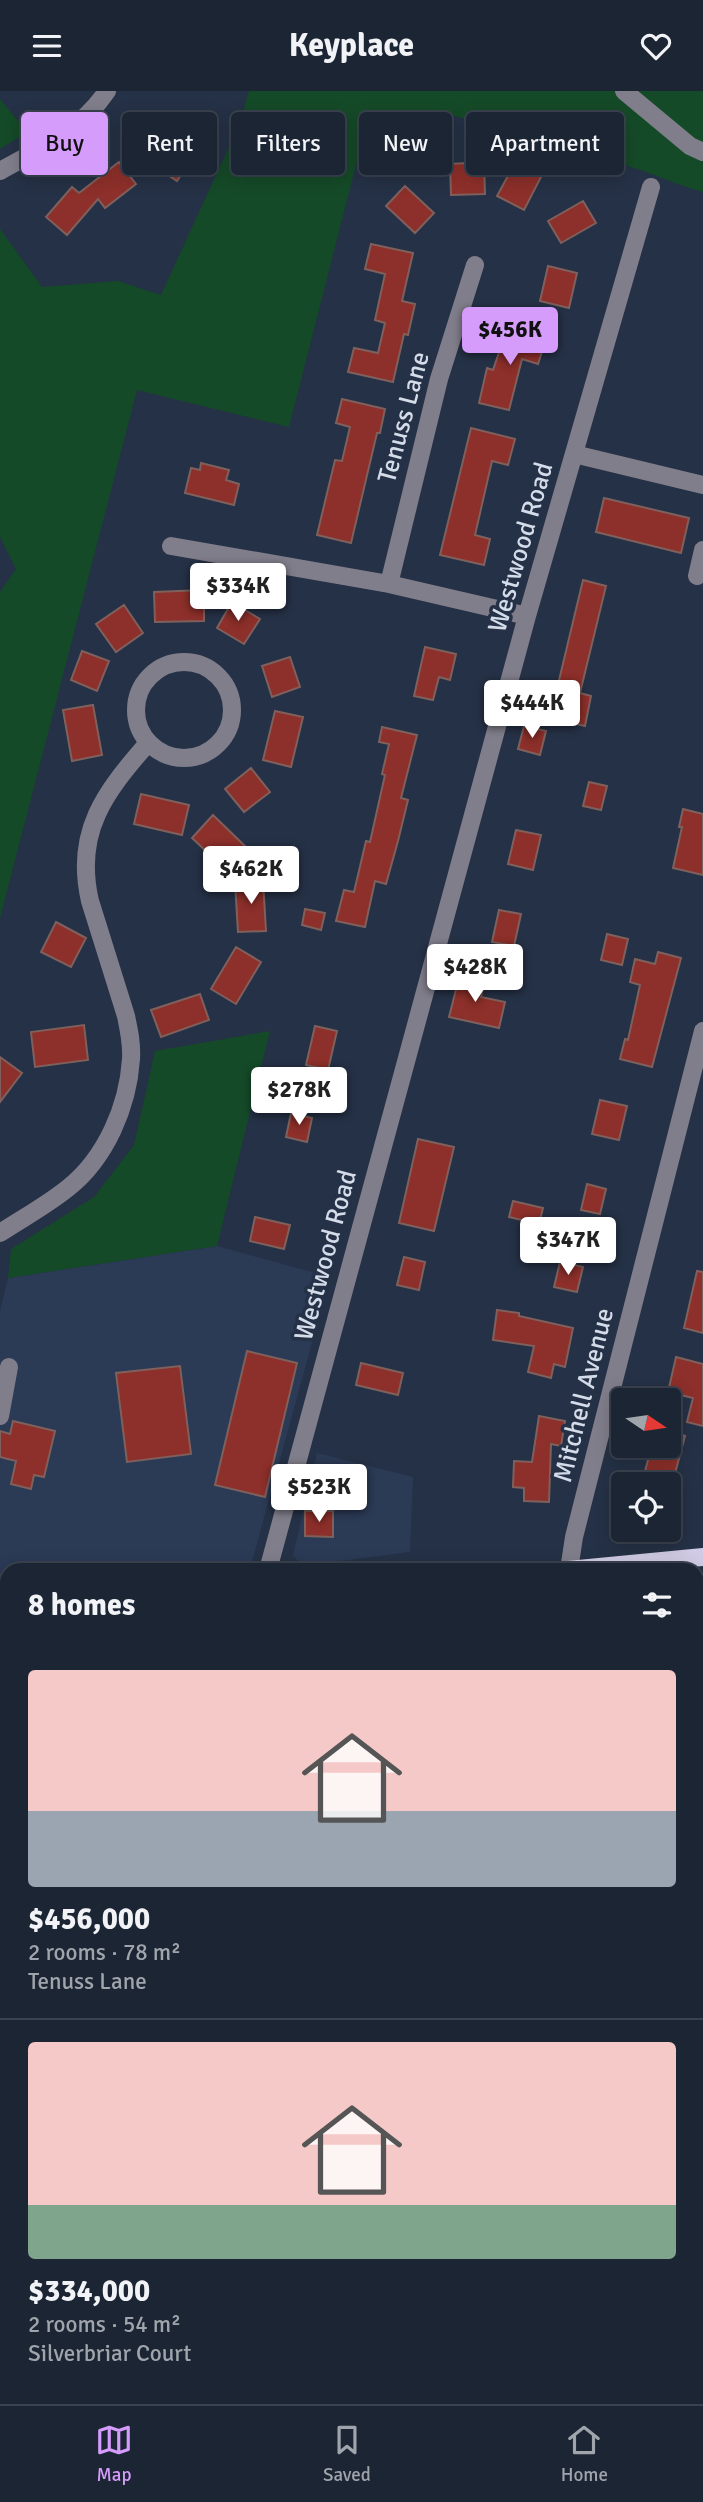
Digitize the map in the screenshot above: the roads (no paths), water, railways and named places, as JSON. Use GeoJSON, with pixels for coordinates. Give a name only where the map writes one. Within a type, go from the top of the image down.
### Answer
{"type":"FeatureCollection","features":[{"type":"Feature","properties":{"kind":"main road"},"geometry":{"type":"LineString","coordinates":[[647,1563],[703,1557]]}},
{"type":"Feature","properties":{"kind":"street"},"geometry":{"type":"LineString","coordinates":[[0,171],[71,129],[85,118],[107,91]]}},
{"type":"Feature","properties":{"kind":"street"},"geometry":{"type":"LineString","coordinates":[[624,91],[690,146],[703,152]]}},
{"type":"Feature","properties":{"kind":"street","name":"Westwood Road"},"geometry":{"type":"LineString","coordinates":[[270,1563],[527,616],[651,187]]}},
{"type":"Feature","properties":{"kind":"street","name":"Tenuss Lane"},"geometry":{"type":"LineString","coordinates":[[389,585],[439,379],[475,265]]}},
{"type":"Feature","properties":{"kind":"street"},"geometry":{"type":"LineString","coordinates":[[573,454],[703,485]]}},
{"type":"Feature","properties":{"kind":"street"},"geometry":{"type":"LineString","coordinates":[[171,546],[389,585],[527,616]]}},
{"type":"Feature","properties":{"kind":"street"},"geometry":{"type":"LineString","coordinates":[[697,576],[703,550]]}},
{"type":"Feature","properties":{"kind":"street"},"geometry":{"type":"LineString","coordinates":[[192,663],[220,678],[230,697],[231,718],[223,738],[216,746],[197,756],[176,758],[148,743],[138,724],[136,702],[152,674],[171,664],[192,663]]}},
{"type":"Feature","properties":{"kind":"street"},"geometry":{"type":"LineString","coordinates":[[0,1233],[69,1188],[102,1150],[112,1133],[122,1103],[131,1057],[130,1035],[90,901],[85,863],[90,834],[105,797],[115,781],[148,743]]}},
{"type":"Feature","properties":{"kind":"street","name":"Mitchell Avenue"},"geometry":{"type":"LineString","coordinates":[[570,1563],[574,1537],[703,1031]]}},
{"type":"Feature","properties":{"kind":"street"},"geometry":{"type":"LineString","coordinates":[[0,1416],[9,1367]]}}]}
